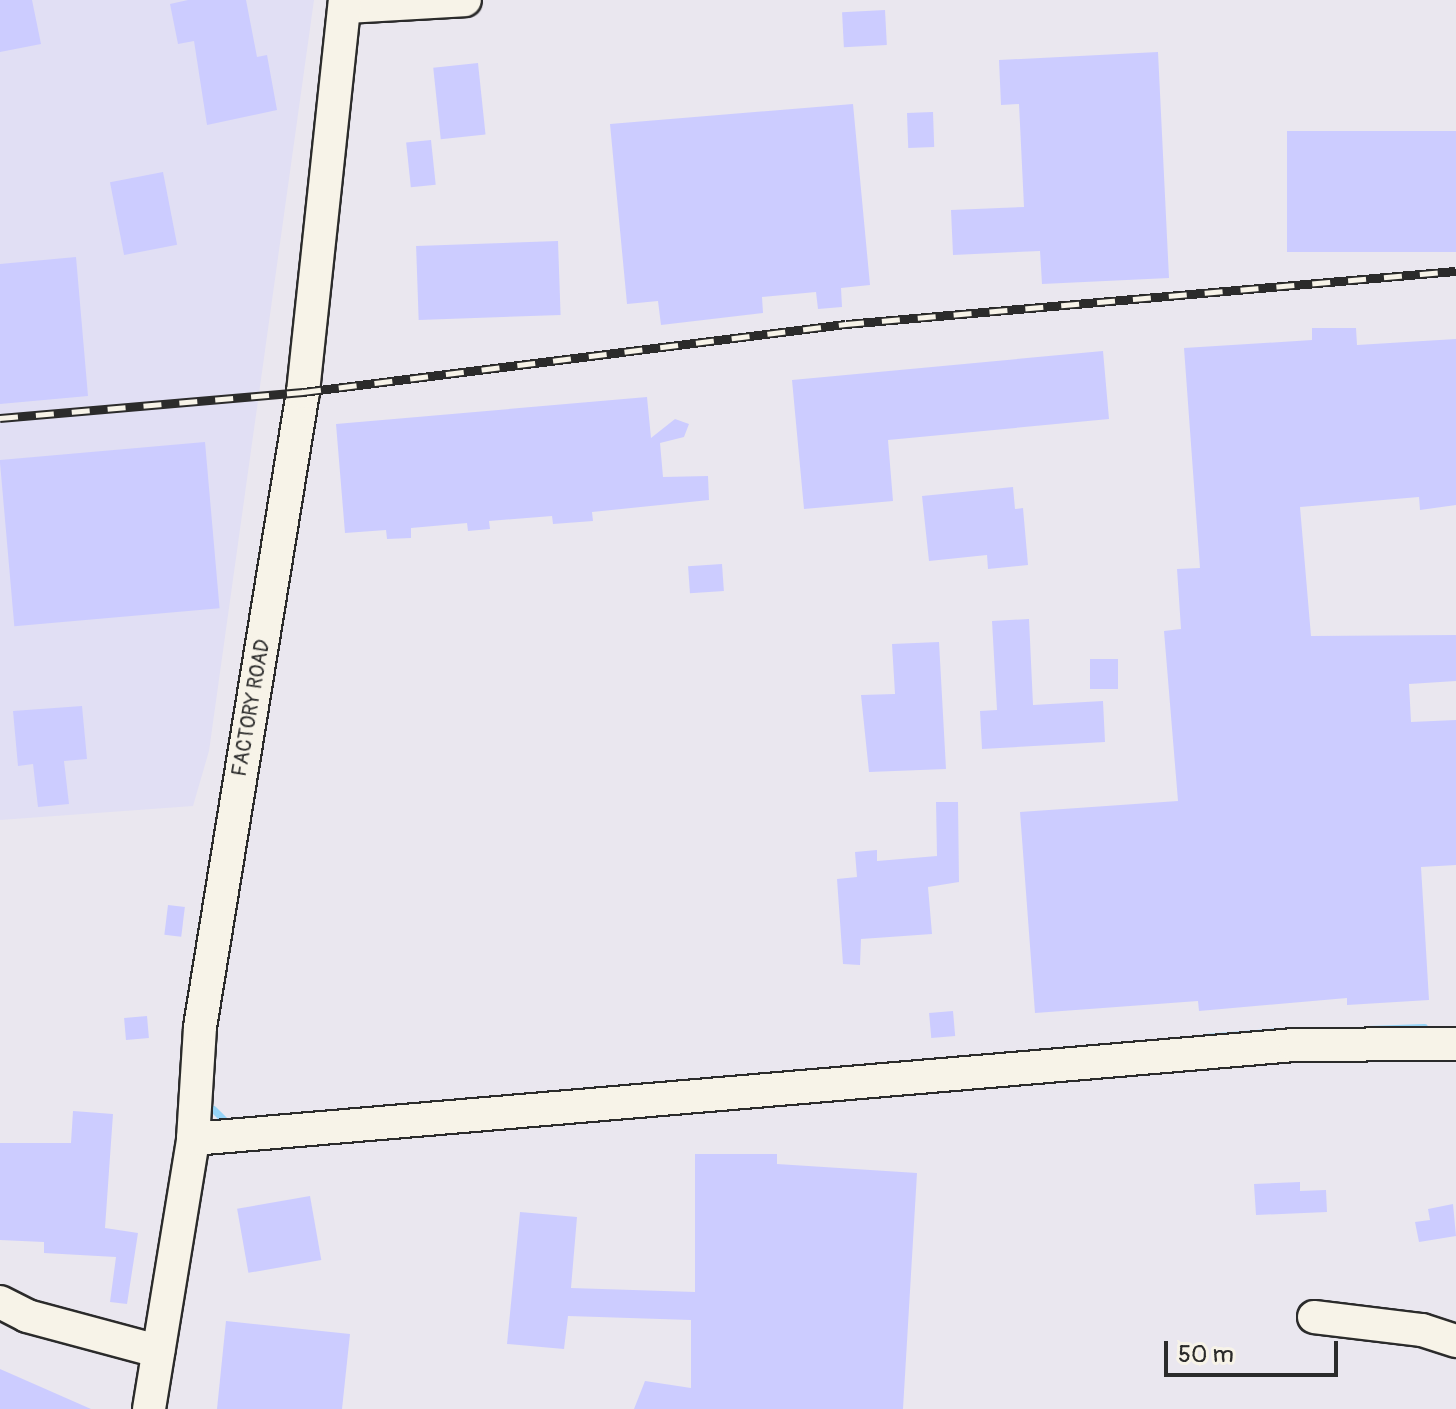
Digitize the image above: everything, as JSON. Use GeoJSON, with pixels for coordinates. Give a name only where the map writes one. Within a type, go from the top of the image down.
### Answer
{"type":"FeatureCollection","features":[{"type":"Feature","properties":{"kind":"street"},"geometry":{"type":"LineString","coordinates":[[345,3],[465,0]]}},
{"type":"Feature","properties":{"kind":"street","name":"FACTORY ROAD"},"geometry":{"type":"LineString","coordinates":[[149,1409],[193,1139],[200,1027],[303,392],[345,3]]}},
{"type":"Feature","properties":{"kind":"street"},"geometry":{"type":"LineString","coordinates":[[193,1139],[1295,1045],[1456,1044]]}},
{"type":"Feature","properties":{"kind":"street"},"geometry":{"type":"LineString","coordinates":[[0,1302],[27,1316],[158,1351]]}},
{"type":"Feature","properties":{"kind":"street"},"geometry":{"type":"LineString","coordinates":[[1314,1317],[1422,1330],[1456,1341]]}},
{"type":"Feature","properties":{"kind":"shaded area"},"geometry":{"type":"Polygon","coordinates":[[[0,0],[314,0],[209,751],[193,806],[0,820],[0,0]]]}},
{"type":"Feature","properties":{"kind":"building"},"geometry":{"type":"Polygon","coordinates":[[[0,0],[32,0],[41,44],[0,52],[0,0]]]}},
{"type":"Feature","properties":{"kind":"building"},"geometry":{"type":"Polygon","coordinates":[[[188,0],[246,0],[257,57],[267,55],[277,110],[207,125],[194,41],[178,44],[170,4],[188,0]]]}},
{"type":"Feature","properties":{"kind":"building"},"geometry":{"type":"Polygon","coordinates":[[[885,10],[887,45],[844,47],[842,12],[885,10]]]}},
{"type":"Feature","properties":{"kind":"building"},"geometry":{"type":"Polygon","coordinates":[[[1158,52],[1169,278],[1042,284],[1040,251],[953,255],[951,210],[1024,207],[1019,104],[1001,105],[999,60],[1158,52]]]}},
{"type":"Feature","properties":{"kind":"building"},"geometry":{"type":"Polygon","coordinates":[[[478,63],[486,135],[441,139],[433,68],[478,63]]]}},
{"type":"Feature","properties":{"kind":"building"},"geometry":{"type":"Polygon","coordinates":[[[853,104],[870,285],[841,288],[842,307],[818,309],[816,292],[762,297],[763,313],[661,325],[658,301],[627,304],[610,124],[853,104]]]}},
{"type":"Feature","properties":{"kind":"building"},"geometry":{"type":"Polygon","coordinates":[[[933,112],[934,147],[908,148],[907,113],[933,112]]]}},
{"type":"Feature","properties":{"kind":"building"},"geometry":{"type":"Polygon","coordinates":[[[1287,131],[1456,131],[1456,252],[1287,252],[1287,131]]]}},
{"type":"Feature","properties":{"kind":"building"},"geometry":{"type":"Polygon","coordinates":[[[431,140],[436,185],[411,187],[406,143],[431,140]]]}},
{"type":"Feature","properties":{"kind":"building"},"geometry":{"type":"Polygon","coordinates":[[[163,172],[177,245],[124,255],[110,182],[163,172]]]}},
{"type":"Feature","properties":{"kind":"building"},"geometry":{"type":"Polygon","coordinates":[[[558,241],[561,315],[419,320],[416,246],[558,241]]]}},
{"type":"Feature","properties":{"kind":"building"},"geometry":{"type":"Polygon","coordinates":[[[76,257],[88,396],[0,404],[0,264],[76,257]]]}},
{"type":"Feature","properties":{"kind":"building"},"geometry":{"type":"Polygon","coordinates":[[[1312,328],[1356,328],[1357,345],[1456,339],[1456,505],[1420,510],[1419,497],[1300,507],[1311,636],[1456,635],[1456,681],[1409,684],[1411,722],[1456,720],[1456,865],[1421,867],[1429,1000],[1347,1005],[1347,998],[1199,1011],[1198,1001],[1035,1013],[1020,812],[1178,801],[1164,631],[1181,629],[1177,569],[1200,568],[1184,348],[1312,340],[1312,328]]]}},
{"type":"Feature","properties":{"kind":"building"},"geometry":{"type":"Polygon","coordinates":[[[1103,351],[1109,419],[888,440],[893,501],[804,509],[792,380],[1103,351]]]}},
{"type":"Feature","properties":{"kind":"building"},"geometry":{"type":"Polygon","coordinates":[[[647,397],[651,438],[675,419],[689,424],[684,437],[660,443],[663,477],[708,476],[709,500],[592,512],[593,521],[553,524],[552,516],[489,521],[490,529],[468,531],[467,523],[411,528],[411,538],[387,539],[386,530],[345,533],[336,424],[647,397]]]}},
{"type":"Feature","properties":{"kind":"building"},"geometry":{"type":"Polygon","coordinates":[[[205,442],[220,608],[14,626],[0,460],[205,442]]]}},
{"type":"Feature","properties":{"kind":"building"},"geometry":{"type":"Polygon","coordinates":[[[1013,487],[1015,509],[1023,508],[1028,565],[988,569],[987,555],[929,561],[922,496],[1013,487]]]}},
{"type":"Feature","properties":{"kind":"building"},"geometry":{"type":"Polygon","coordinates":[[[722,564],[724,591],[690,593],[688,566],[722,564]]]}},
{"type":"Feature","properties":{"kind":"building"},"geometry":{"type":"Polygon","coordinates":[[[1029,619],[1033,705],[1103,701],[1105,742],[982,749],[980,711],[997,710],[992,621],[1029,619]]]}},
{"type":"Feature","properties":{"kind":"building"},"geometry":{"type":"Polygon","coordinates":[[[939,642],[946,769],[869,772],[861,695],[895,694],[892,644],[939,642]]]}},
{"type":"Feature","properties":{"kind":"building"},"geometry":{"type":"Polygon","coordinates":[[[1090,659],[1118,659],[1118,689],[1090,689],[1090,659]]]}},
{"type":"Feature","properties":{"kind":"building"},"geometry":{"type":"Polygon","coordinates":[[[82,706],[87,759],[64,761],[69,804],[38,807],[33,764],[18,766],[13,711],[82,706]]]}},
{"type":"Feature","properties":{"kind":"building"},"geometry":{"type":"Polygon","coordinates":[[[936,802],[958,802],[959,882],[928,887],[932,934],[861,939],[860,965],[843,964],[837,879],[857,877],[855,852],[877,850],[877,861],[937,856],[936,802]]]}},
{"type":"Feature","properties":{"kind":"building"},"geometry":{"type":"Polygon","coordinates":[[[168,905],[185,907],[181,937],[164,935],[168,905]]]}},
{"type":"Feature","properties":{"kind":"building"},"geometry":{"type":"Polygon","coordinates":[[[953,1011],[955,1036],[931,1038],[929,1013],[953,1011]]]}},
{"type":"Feature","properties":{"kind":"building"},"geometry":{"type":"Polygon","coordinates":[[[147,1016],[149,1038],[126,1040],[124,1018],[147,1016]]]}},
{"type":"Feature","properties":{"kind":"building"},"geometry":{"type":"Polygon","coordinates":[[[73,1111],[113,1114],[105,1228],[138,1233],[127,1304],[110,1302],[116,1257],[44,1253],[44,1242],[0,1240],[0,1143],[71,1143],[73,1111]]]}},
{"type":"Feature","properties":{"kind":"building"},"geometry":{"type":"Polygon","coordinates":[[[695,1154],[777,1154],[777,1164],[917,1173],[903,1409],[634,1409],[645,1381],[691,1388],[691,1320],[568,1316],[564,1349],[507,1344],[520,1212],[577,1217],[571,1288],[695,1292],[695,1154]]]}},
{"type":"Feature","properties":{"kind":"building"},"geometry":{"type":"Polygon","coordinates":[[[1300,1182],[1300,1191],[1326,1190],[1327,1212],[1256,1215],[1254,1184],[1300,1182]]]}},
{"type":"Feature","properties":{"kind":"building"},"geometry":{"type":"Polygon","coordinates":[[[310,1196],[321,1260],[248,1273],[237,1209],[310,1196]]]}},
{"type":"Feature","properties":{"kind":"building"},"geometry":{"type":"Polygon","coordinates":[[[1453,1204],[1456,1236],[1419,1242],[1415,1222],[1430,1220],[1428,1209],[1453,1204]]]}},
{"type":"Feature","properties":{"kind":"building"},"geometry":{"type":"Polygon","coordinates":[[[226,1321],[350,1334],[342,1409],[217,1409],[226,1321]]]}},
{"type":"Feature","properties":{"kind":"building"},"geometry":{"type":"Polygon","coordinates":[[[0,1369],[91,1409],[0,1409],[0,1369]]]}},
{"type":"Feature","properties":{"kind":"waterway"},"geometry":{"type":"LineString","coordinates":[[1368,1029],[1424,1027]]}},
{"type":"Feature","properties":{"kind":"waterway"},"geometry":{"type":"LineString","coordinates":[[1205,1037],[1280,1031]]}},
{"type":"Feature","properties":{"kind":"waterway"},"geometry":{"type":"LineString","coordinates":[[213,1109],[228,1124]]}},
{"type":"Feature","properties":{"kind":"railway"},"geometry":{"type":"LineString","coordinates":[[0,418],[303,392],[846,324],[1456,271]]}}]}
